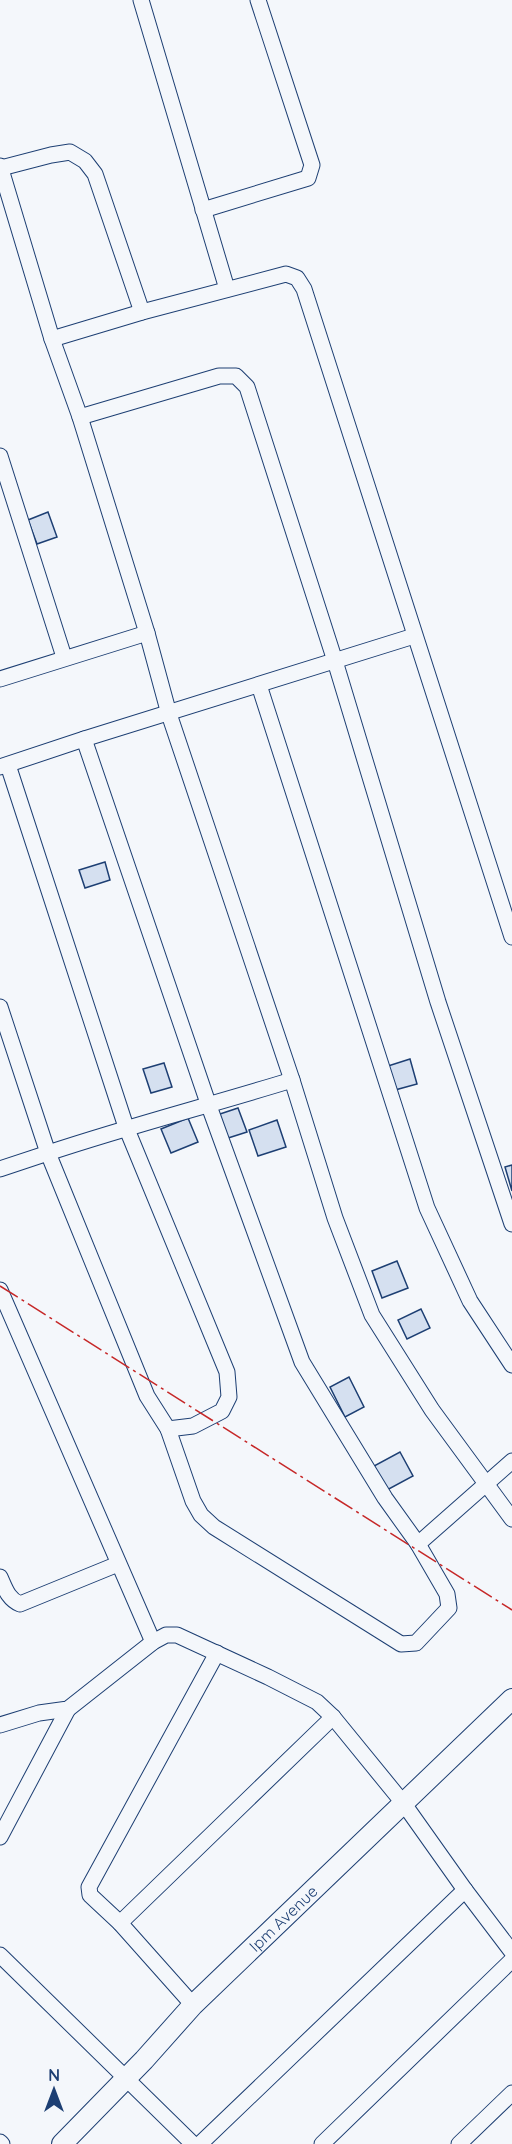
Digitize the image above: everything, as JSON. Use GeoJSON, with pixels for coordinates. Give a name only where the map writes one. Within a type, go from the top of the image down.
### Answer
{"type":"FeatureCollection","features":[{"type":"Feature","properties":{"kind":"street"},"geometry":{"type":"LineString","coordinates":[[141,0],[227,290]]}},
{"type":"Feature","properties":{"kind":"street"},"geometry":{"type":"LineString","coordinates":[[203,210],[308,178],[312,165],[258,0]]}},
{"type":"Feature","properties":{"kind":"street"},"geometry":{"type":"LineString","coordinates":[[141,312],[95,174],[85,162],[70,152],[0,167],[52,339],[80,417],[147,633],[169,714],[292,1080],[335,1218],[372,1315],[432,1410],[512,1519]]}},
{"type":"Feature","properties":{"kind":"street"},"geometry":{"type":"LineString","coordinates":[[52,339],[141,312],[286,274],[297,279],[304,290],[364,470],[414,636],[512,937]]}},
{"type":"Feature","properties":{"kind":"street"},"geometry":{"type":"LineString","coordinates":[[80,417],[219,376],[236,376],[248,387],[335,661],[438,1002],[512,1224]]}},
{"type":"Feature","properties":{"kind":"street"},"geometry":{"type":"LineString","coordinates":[[0,456],[64,657]]}},
{"type":"Feature","properties":{"kind":"street"},"geometry":{"type":"LineString","coordinates":[[0,679],[64,657],[147,633]]}},
{"type":"Feature","properties":{"kind":"street"},"geometry":{"type":"LineString","coordinates":[[168,1429],[193,1426],[222,1411],[229,1397],[227,1372],[126,1127],[4,766],[414,636]]}},
{"type":"Feature","properties":{"kind":"street"},"geometry":{"type":"LineString","coordinates":[[259,685],[427,1208],[471,1300],[512,1365]]}},
{"type":"Feature","properties":{"kind":"street"},"geometry":{"type":"LineString","coordinates":[[0,1007],[48,1153],[147,1396],[168,1429],[193,1501],[201,1515],[214,1527],[401,1644],[416,1643],[449,1608],[447,1594],[302,1362],[209,1106],[84,739]]}},
{"type":"Feature","properties":{"kind":"street"},"geometry":{"type":"LineString","coordinates":[[0,1169],[126,1127],[209,1106],[292,1080]]}},
{"type":"Feature","properties":{"kind":"street"},"geometry":{"type":"LineString","coordinates":[[0,1290],[153,1642]]}},
{"type":"Feature","properties":{"kind":"street"},"geometry":{"type":"LineString","coordinates":[[417,1544],[512,1461]]}},
{"type":"Feature","properties":{"kind":"street"},"geometry":{"type":"LineString","coordinates":[[0,1577],[8,1595],[20,1604],[118,1564]]}},
{"type":"Feature","properties":{"kind":"street"},"geometry":{"type":"LineString","coordinates":[[0,1837],[68,1708],[153,1642],[166,1635],[177,1635],[317,1702],[404,1804],[512,1952]]}},
{"type":"Feature","properties":{"kind":"street"},"geometry":{"type":"LineString","coordinates":[[193,2005],[120,1923],[90,1895],[89,1887],[217,1653]]}},
{"type":"Feature","properties":{"kind":"street","name":"Ipm Avenue"},"geometry":{"type":"LineString","coordinates":[[62,2144],[193,2005],[512,1699]]}},
{"type":"Feature","properties":{"kind":"street"},"geometry":{"type":"LineString","coordinates":[[0,1725],[39,1713],[68,1708]]}},
{"type":"Feature","properties":{"kind":"street"},"geometry":{"type":"LineString","coordinates":[[120,1923],[333,1718]]}},
{"type":"Feature","properties":{"kind":"street"},"geometry":{"type":"LineString","coordinates":[[200,2144],[465,1890]]}},
{"type":"Feature","properties":{"kind":"street"},"geometry":{"type":"LineString","coordinates":[[0,1955],[194,2144]]}},
{"type":"Feature","properties":{"kind":"street"},"geometry":{"type":"LineString","coordinates":[[322,2144],[512,1960]]}},
{"type":"Feature","properties":{"kind":"street"},"geometry":{"type":"LineString","coordinates":[[459,2144],[512,2093]]}},
{"type":"Feature","properties":{"kind":"building"},"geometry":{"type":"Polygon","coordinates":[[[48,512],[57,537],[37,544],[28,520],[48,512]]]}},
{"type":"Feature","properties":{"kind":"building"},"geometry":{"type":"Polygon","coordinates":[[[105,862],[110,880],[85,888],[79,870],[105,862]]]}},
{"type":"Feature","properties":{"kind":"building"},"geometry":{"type":"Polygon","coordinates":[[[410,1059],[417,1084],[395,1090],[388,1066],[410,1059]]]}},
{"type":"Feature","properties":{"kind":"building"},"geometry":{"type":"Polygon","coordinates":[[[164,1063],[172,1087],[151,1093],[143,1069],[164,1063]]]}},
{"type":"Feature","properties":{"kind":"building"},"geometry":{"type":"Polygon","coordinates":[[[238,1108],[247,1132],[225,1139],[217,1115],[238,1108]]]}},
{"type":"Feature","properties":{"kind":"building"},"geometry":{"type":"Polygon","coordinates":[[[188,1118],[198,1142],[171,1153],[161,1129],[188,1118]]]}},
{"type":"Feature","properties":{"kind":"building"},"geometry":{"type":"Polygon","coordinates":[[[277,1120],[286,1147],[258,1156],[249,1130],[277,1120]]]}},
{"type":"Feature","properties":{"kind":"building"},"geometry":{"type":"Polygon","coordinates":[[[512,1165],[512,1191],[505,1167],[512,1165]]]}},
{"type":"Feature","properties":{"kind":"building"},"geometry":{"type":"Polygon","coordinates":[[[397,1261],[408,1288],[382,1298],[372,1271],[397,1261]]]}},
{"type":"Feature","properties":{"kind":"building"},"geometry":{"type":"Polygon","coordinates":[[[421,1309],[430,1328],[407,1339],[398,1320],[421,1309]]]}},
{"type":"Feature","properties":{"kind":"building"},"geometry":{"type":"Polygon","coordinates":[[[349,1377],[364,1407],[345,1417],[330,1387],[349,1377]]]}},
{"type":"Feature","properties":{"kind":"building"},"geometry":{"type":"Polygon","coordinates":[[[400,1452],[413,1476],[387,1490],[374,1466],[400,1452]]]}},
{"type":"Feature","properties":{"kind":"power"},"geometry":{"type":"LineString","coordinates":[[0,1286],[512,1610]]}}]}
